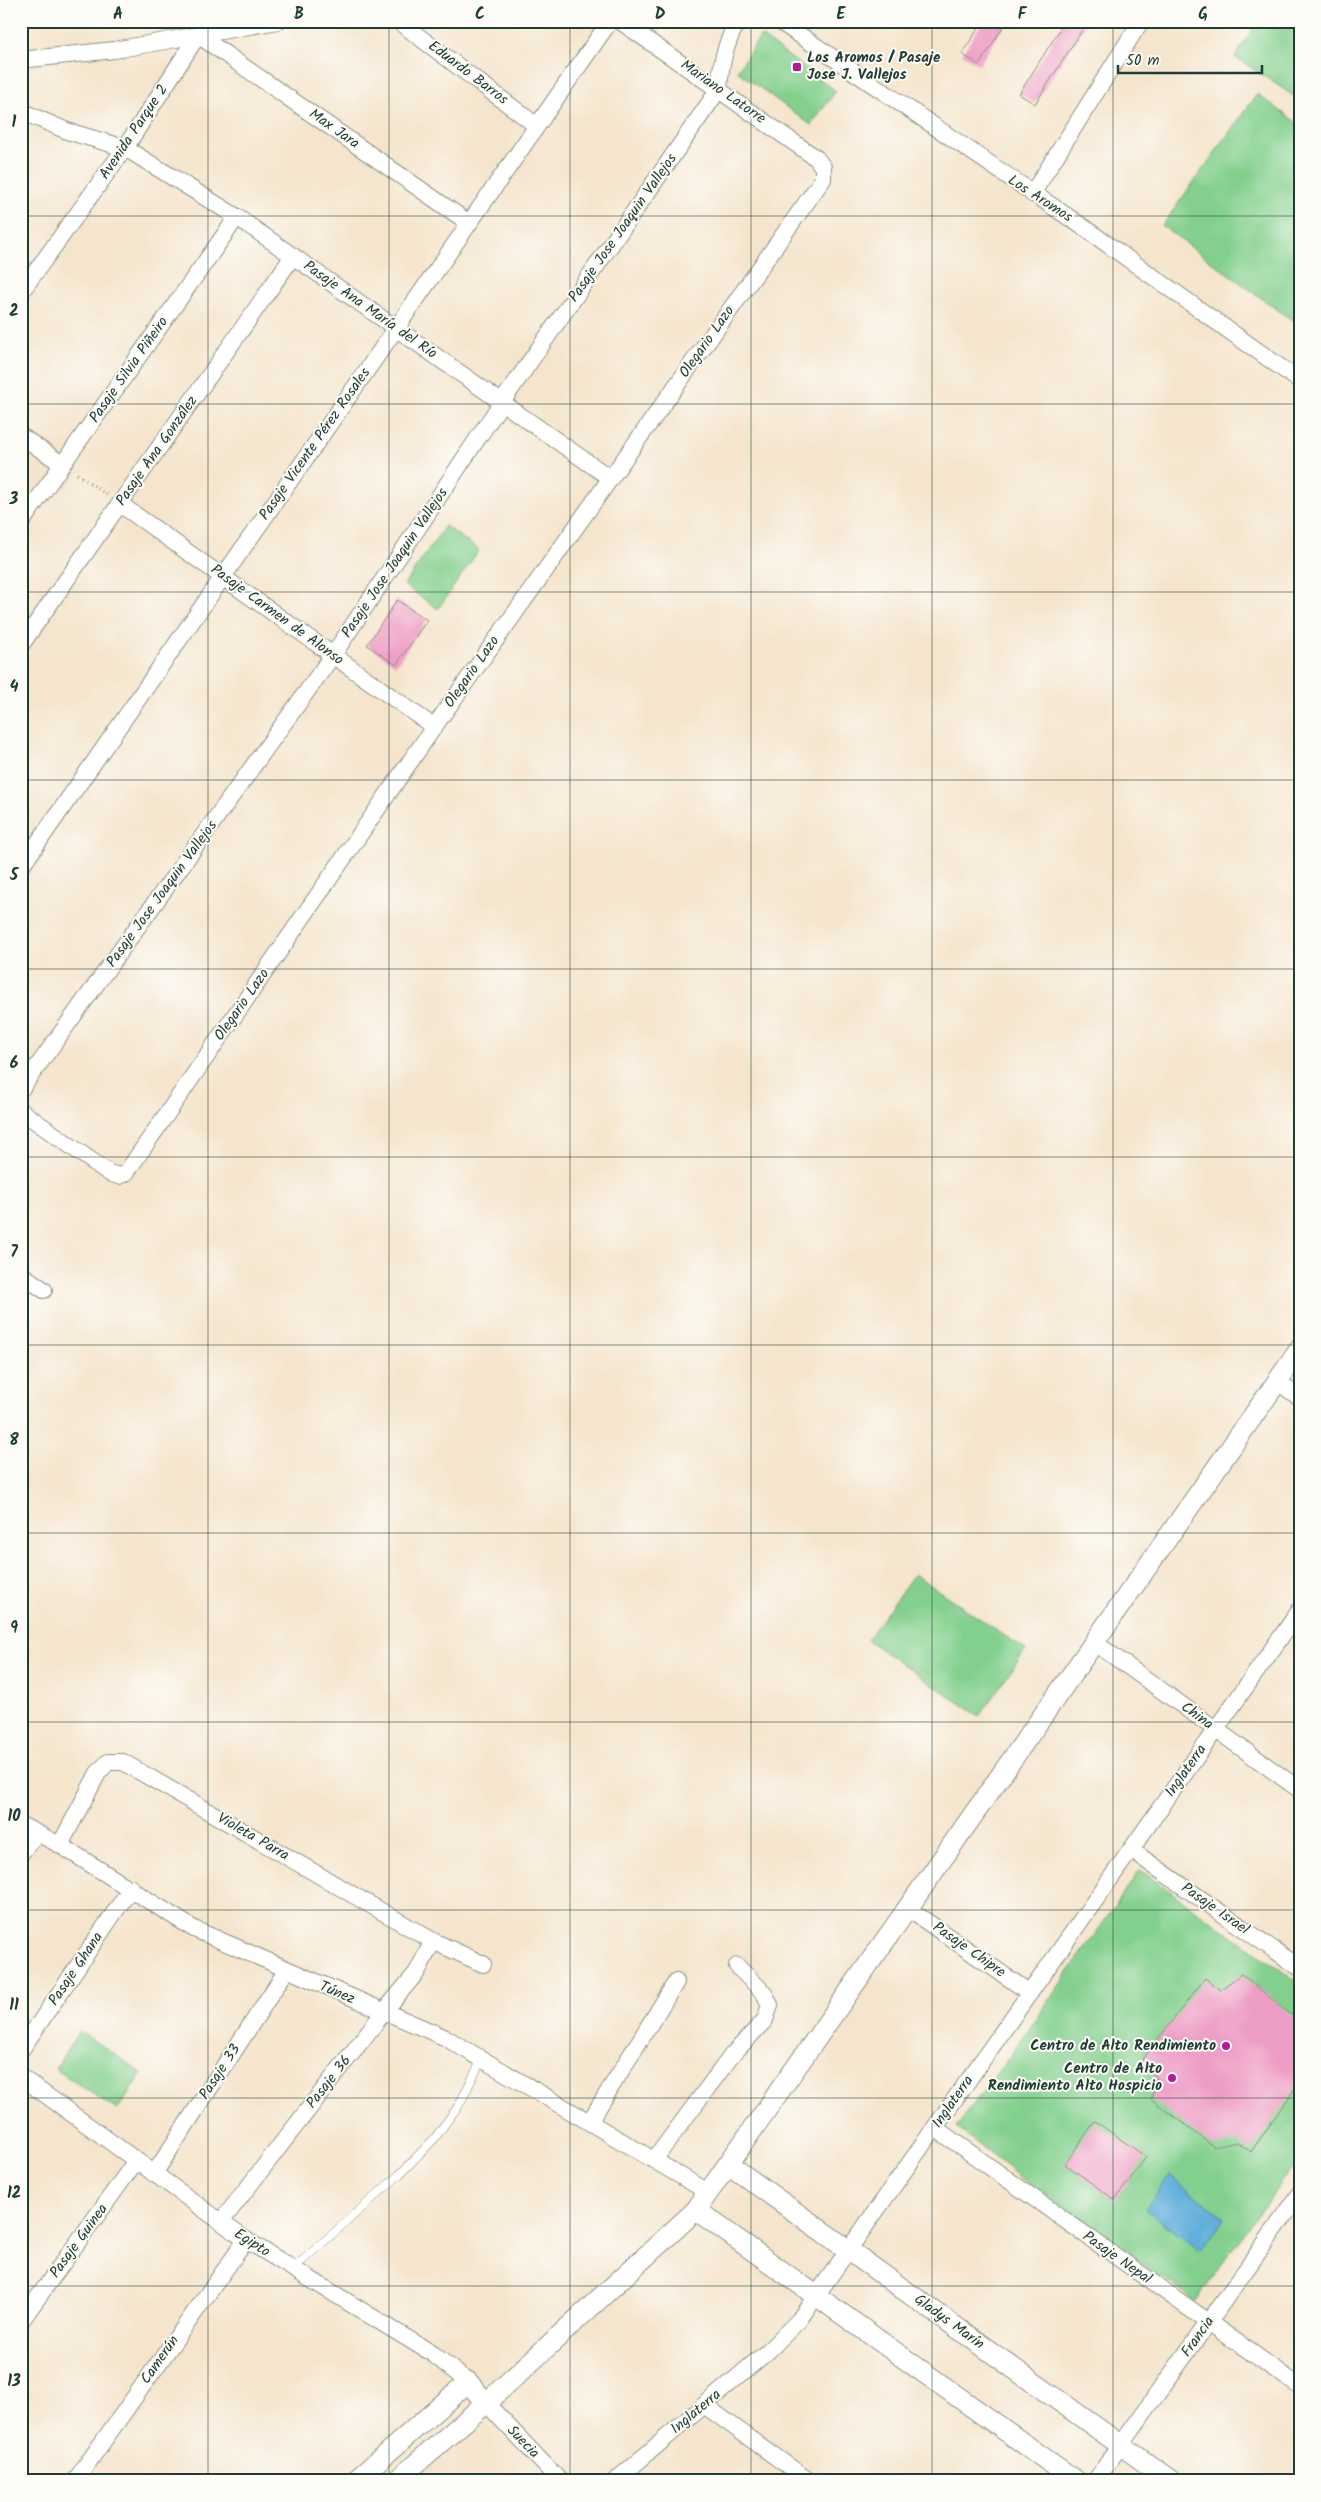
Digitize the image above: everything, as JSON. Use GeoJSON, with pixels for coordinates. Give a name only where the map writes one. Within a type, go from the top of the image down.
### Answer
{"type":"FeatureCollection","features":[{"type":"Feature","properties":{"kind":"street"},"geometry":{"type":"LineString","coordinates":[[21,60],[114,50],[278,21]]}},
{"type":"Feature","properties":{"kind":"street","name":"Eduardo Barros"},"geometry":{"type":"LineString","coordinates":[[398,21],[537,126]]}},
{"type":"Feature","properties":{"kind":"street","name":"Pasaje Vicente Pérez Rosales"},"geometry":{"type":"LineString","coordinates":[[21,867],[610,21]]}},
{"type":"Feature","properties":{"kind":"street","name":"Mariano Latorre"},"geometry":{"type":"LineString","coordinates":[[620,21],[816,158],[823,167]]}},
{"type":"Feature","properties":{"kind":"street"},"geometry":{"type":"LineString","coordinates":[[719,89],[720,62],[726,42],[738,21]]}},
{"type":"Feature","properties":{"kind":"street","name":"Los Aromos"},"geometry":{"type":"LineString","coordinates":[[779,21],[1091,233],[1300,380]]}},
{"type":"Feature","properties":{"kind":"street"},"geometry":{"type":"LineString","coordinates":[[1032,194],[1141,21]]}},
{"type":"Feature","properties":{"kind":"street","name":"Avenida Parque 2"},"geometry":{"type":"LineString","coordinates":[[21,292],[125,148],[198,35]]}},
{"type":"Feature","properties":{"kind":"street","name":"Max Jara"},"geometry":{"type":"LineString","coordinates":[[198,35],[469,224]]}},
{"type":"Feature","properties":{"kind":"street","name":"Pasaje Jose Joaquin Vallejos"},"geometry":{"type":"LineString","coordinates":[[21,1090],[333,655],[502,402],[719,89]]}},
{"type":"Feature","properties":{"kind":"street","name":"Pasaje Ana María del Río"},"geometry":{"type":"LineString","coordinates":[[21,111],[67,131],[125,148],[237,218],[293,256],[610,478]]}},
{"type":"Feature","properties":{"kind":"street","name":"Olegario Lazo"},"geometry":{"type":"LineString","coordinates":[[21,1112],[109,1173],[119,1176],[126,1173],[434,726],[823,179],[823,167]]}},
{"type":"Feature","properties":{"kind":"street","name":"Pasaje Silvia Piñeiro"},"geometry":{"type":"LineString","coordinates":[[21,523],[237,218]]}},
{"type":"Feature","properties":{"kind":"street","name":"Pasaje Ana González"},"geometry":{"type":"LineString","coordinates":[[21,644],[293,256]]}},
{"type":"Feature","properties":{"kind":"street"},"geometry":{"type":"LineString","coordinates":[[21,436],[62,464]]}},
{"type":"Feature","properties":{"kind":"street","name":"Pasaje Carmen de Alonso"},"geometry":{"type":"LineString","coordinates":[[120,504],[434,726]]}},
{"type":"Feature","properties":{"kind":"street"},"geometry":{"type":"LineString","coordinates":[[21,1274],[44,1290]]}},
{"type":"Feature","properties":{"kind":"street"},"geometry":{"type":"LineString","coordinates":[[396,2481],[486,2403],[696,2210],[1300,1349]]}},
{"type":"Feature","properties":{"kind":"street"},"geometry":{"type":"LineString","coordinates":[[1277,1381],[1300,1398]]}},
{"type":"Feature","properties":{"kind":"street","name":"Inglaterra"},"geometry":{"type":"LineString","coordinates":[[615,2481],[784,2337],[817,2296],[1298,1615]]}},
{"type":"Feature","properties":{"kind":"street","name":"China"},"geometry":{"type":"LineString","coordinates":[[1094,1642],[1300,1790]]}},
{"type":"Feature","properties":{"kind":"street","name":"Violeta Parra"},"geometry":{"type":"LineString","coordinates":[[60,1845],[98,1773],[108,1762],[123,1762],[433,1941],[483,1964]]}},
{"type":"Feature","properties":{"kind":"street","name":"Túnez"},"geometry":{"type":"LineString","coordinates":[[21,1825],[60,1845],[194,1929],[383,2013],[398,2016],[446,2038],[708,2192]]}},
{"type":"Feature","properties":{"kind":"street"},"geometry":{"type":"LineString","coordinates":[[21,1853],[36,1834]]}},
{"type":"Feature","properties":{"kind":"street","name":"Pasaje Israel"},"geometry":{"type":"LineString","coordinates":[[1131,1850],[1300,1968]]}},
{"type":"Feature","properties":{"kind":"street","name":"Pasaje Ghana"},"geometry":{"type":"LineString","coordinates":[[21,2050],[131,1888]]}},
{"type":"Feature","properties":{"kind":"street","name":"Pasaje Chipre"},"geometry":{"type":"LineString","coordinates":[[907,1908],[1030,1993]]}},
{"type":"Feature","properties":{"kind":"street","name":"Pasaje 36"},"geometry":{"type":"LineString","coordinates":[[221,2222],[417,1972],[433,1941]]}},
{"type":"Feature","properties":{"kind":"street"},"geometry":{"type":"LineString","coordinates":[[654,2160],[732,2054],[765,2020],[770,2005],[764,1992],[737,1966]]}},
{"type":"Feature","properties":{"kind":"street","name":"Pasaje 33"},"geometry":{"type":"LineString","coordinates":[[154,2174],[286,1971]]}},
{"type":"Feature","properties":{"kind":"street"},"geometry":{"type":"LineString","coordinates":[[590,2121],[676,1982]]}},
{"type":"Feature","properties":{"kind":"street","name":"Egipto"},"geometry":{"type":"LineString","coordinates":[[23,2082],[246,2240],[433,2354],[468,2382],[486,2403]]}},
{"type":"Feature","properties":{"kind":"street","name":"Pasaje Nepal"},"geometry":{"type":"LineString","coordinates":[[935,2128],[1300,2387]]}},
{"type":"Feature","properties":{"kind":"street","name":"Pasaje Guinea"},"geometry":{"type":"LineString","coordinates":[[21,2321],[136,2161]]}},
{"type":"Feature","properties":{"kind":"street","name":"Gladys Marín"},"geometry":{"type":"LineString","coordinates":[[728,2164],[1171,2481]]}},
{"type":"Feature","properties":{"kind":"street","name":"Francia"},"geometry":{"type":"LineString","coordinates":[[1095,2481],[1300,2194]]}},
{"type":"Feature","properties":{"kind":"street"},"geometry":{"type":"LineString","coordinates":[[696,2210],[1076,2481]]}},
{"type":"Feature","properties":{"kind":"street","name":"Camerún"},"geometry":{"type":"LineString","coordinates":[[75,2481],[246,2240]]}},
{"type":"Feature","properties":{"kind":"street"},"geometry":{"type":"LineString","coordinates":[[355,2481],[468,2382]]}},
{"type":"Feature","properties":{"kind":"street","name":"Suecia"},"geometry":{"type":"LineString","coordinates":[[486,2403],[560,2481]]}},
{"type":"Feature","properties":{"kind":"street"},"geometry":{"type":"LineString","coordinates":[[704,2405],[809,2481]]}},
{"type":"Feature","properties":{"kind":"lane"},"geometry":{"type":"LineString","coordinates":[[293,2269],[399,2175],[428,2145],[459,2105],[482,2059]]}},
{"type":"Feature","properties":{"kind":"path"},"geometry":{"type":"LineString","coordinates":[[62,464],[120,504]]}},
{"type":"Feature","properties":{"kind":"green space"},"geometry":{"type":"Polygon","coordinates":[[[1258,21],[1300,21],[1300,100],[1235,57],[1258,21]]]}},
{"type":"Feature","properties":{"kind":"green space"},"geometry":{"type":"Polygon","coordinates":[[[761,36],[836,91],[811,125],[737,71],[761,36]]]}},
{"type":"Feature","properties":{"kind":"green space"},"geometry":{"type":"Polygon","coordinates":[[[1257,94],[1300,125],[1300,326],[1162,226],[1257,94]]]}},
{"type":"Feature","properties":{"kind":"green space"},"geometry":{"type":"Polygon","coordinates":[[[445,526],[479,550],[438,609],[404,585],[445,526]]]}},
{"type":"Feature","properties":{"kind":"green space"},"geometry":{"type":"Polygon","coordinates":[[[914,1574],[1026,1650],[979,1716],[867,1640],[914,1574]]]}},
{"type":"Feature","properties":{"kind":"green space","name":"Centro de Alto Rendimiento Alto Hospicio"},"geometry":{"type":"Polygon","coordinates":[[[1140,1870],[1300,1984],[1300,2157],[1195,2301],[1021,2178],[956,2127],[1012,2053],[1140,1870]]]}},
{"type":"Feature","properties":{"kind":"green space"},"geometry":{"type":"Polygon","coordinates":[[[79,2031],[142,2073],[117,2110],[55,2069],[79,2031]]]}},
{"type":"Feature","properties":{"kind":"water"},"geometry":{"type":"Polygon","coordinates":[[[1170,2176],[1225,2218],[1200,2250],[1145,2209],[1170,2176]]]}},
{"type":"Feature","properties":{"kind":"building"},"geometry":{"type":"Polygon","coordinates":[[[983,21],[1007,21],[979,65],[962,54],[983,21]]]}},
{"type":"Feature","properties":{"kind":"building"},"geometry":{"type":"Polygon","coordinates":[[[1065,21],[1088,21],[1035,104],[1019,94],[1065,21]]]}},
{"type":"Feature","properties":{"kind":"building"},"geometry":{"type":"Polygon","coordinates":[[[397,600],[427,620],[396,665],[367,645],[397,600]]]}},
{"type":"Feature","properties":{"kind":"building","name":"Centro de Alto Rendimiento"},"geometry":{"type":"Polygon","coordinates":[[[1241,1974],[1299,2021],[1300,2028],[1300,2081],[1251,2152],[1237,2142],[1214,2147],[1151,2099],[1157,2077],[1139,2064],[1205,1978],[1220,1990],[1241,1974]]]}},
{"type":"Feature","properties":{"kind":"building"},"geometry":{"type":"Polygon","coordinates":[[[1095,2121],[1146,2157],[1115,2200],[1065,2164],[1095,2121]]]}},
{"type":"Feature","properties":{"kind":"place","name":"Los Aromos / Pasaje Jose J. Vallejos"},"geometry":{"type":"Point","coordinates":[797,67]}},
{"type":"Feature","properties":{"kind":"place","name":"Centro de Alto Rendimiento"},"geometry":{"type":"Point","coordinates":[1226,2046]}},
{"type":"Feature","properties":{"kind":"place","name":"Centro de Alto Rendimiento Alto Hospicio"},"geometry":{"type":"Point","coordinates":[1172,2078]}}]}
